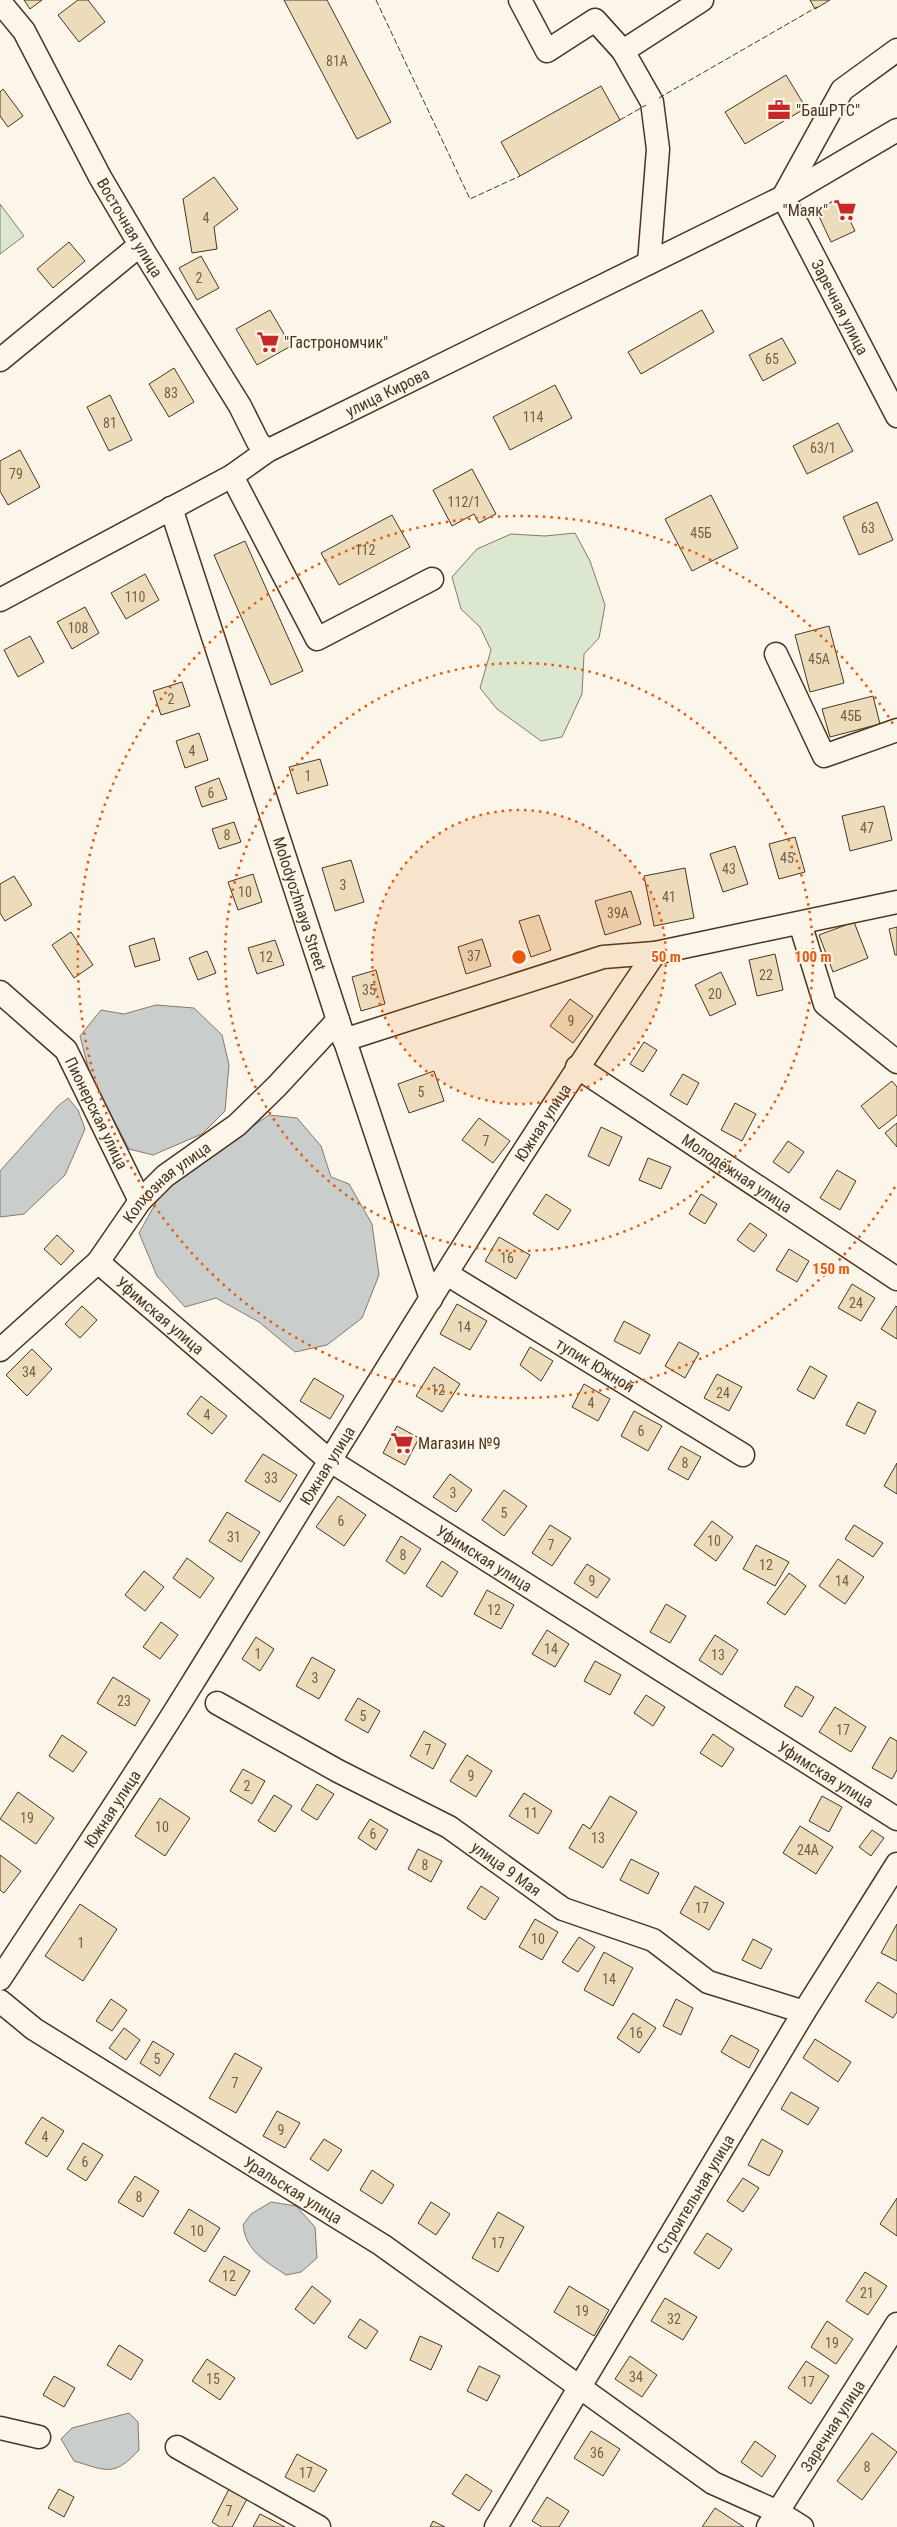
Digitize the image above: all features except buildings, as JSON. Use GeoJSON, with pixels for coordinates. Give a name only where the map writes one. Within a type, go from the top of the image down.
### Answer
{"type":"FeatureCollection","features":[{"type":"Feature","properties":{"kind":"street"},"geometry":{"type":"LineString","coordinates":[[520,0],[547,51],[595,20],[623,51],[652,102],[658,149],[649,263]]}},
{"type":"Feature","properties":{"kind":"street"},"geometry":{"type":"LineString","coordinates":[[623,51],[702,0]]}},
{"type":"Feature","properties":{"kind":"street","name":"Восточная улица"},"geometry":{"type":"LineString","coordinates":[[0,2],[24,31],[100,177],[240,406],[258,442],[267,451]]}},
{"type":"Feature","properties":{"kind":"street"},"geometry":{"type":"LineString","coordinates":[[782,197],[842,90],[897,50]]}},
{"type":"Feature","properties":{"kind":"street","name":"улица Кирова"},"geometry":{"type":"LineString","coordinates":[[0,600],[232,476],[267,451],[782,197],[897,130]]}},
{"type":"Feature","properties":{"kind":"street","name":"Заречная улица"},"geometry":{"type":"LineString","coordinates":[[782,197],[897,416]]}},
{"type":"Feature","properties":{"kind":"street"},"geometry":{"type":"LineString","coordinates":[[0,360],[140,245]]}},
{"type":"Feature","properties":{"kind":"street"},"geometry":{"type":"LineString","coordinates":[[232,476],[317,639],[432,579]]}},
{"type":"Feature","properties":{"kind":"street","name":"Molodyozhnaya Street"},"geometry":{"type":"LineString","coordinates":[[171,508],[341,1030],[431,1299]]}},
{"type":"Feature","properties":{"kind":"street"},"geometry":{"type":"LineString","coordinates":[[776,654],[824,756],[897,730]]}},
{"type":"Feature","properties":{"kind":"street"},"geometry":{"type":"LineString","coordinates":[[341,1030],[603,957],[655,953],[897,902]]}},
{"type":"Feature","properties":{"kind":"street"},"geometry":{"type":"LineString","coordinates":[[800,923],[825,1004],[897,1062]]}},
{"type":"Feature","properties":{"kind":"street","name":"Южная улица"},"geometry":{"type":"LineString","coordinates":[[0,1979],[189,1689],[329,1460],[577,1068],[655,953]]}},
{"type":"Feature","properties":{"kind":"street","name":"Пионерская улица"},"geometry":{"type":"LineString","coordinates":[[0,992],[66,1050],[140,1201]]}},
{"type":"Feature","properties":{"kind":"street","name":"Колхозная улица"},"geometry":{"type":"LineString","coordinates":[[0,1350],[98,1262],[140,1201],[165,1176],[237,1125],[277,1086],[341,1030]]}},
{"type":"Feature","properties":{"kind":"street","name":"Молодёжная улица"},"geometry":{"type":"LineString","coordinates":[[577,1068],[897,1279]]}},
{"type":"Feature","properties":{"kind":"street","name":"Уфимская улица"},"geometry":{"type":"LineString","coordinates":[[98,1262],[329,1460],[897,1819]]}},
{"type":"Feature","properties":{"kind":"street","name":"тупик Южной"},"geometry":{"type":"LineString","coordinates":[[447,1274],[743,1455]]}},
{"type":"Feature","properties":{"kind":"street","name":"улица 9 Мая"},"geometry":{"type":"LineString","coordinates":[[217,1703],[338,1771],[449,1827],[563,1908],[653,1940],[708,1982],[804,2012]]}},
{"type":"Feature","properties":{"kind":"street","name":"Строительная улица"},"geometry":{"type":"LineString","coordinates":[[496,2527],[804,2012],[897,1864]]}},
{"type":"Feature","properties":{"kind":"street","name":"Уральская улица"},"geometry":{"type":"LineString","coordinates":[[0,2002],[34,2029],[382,2246],[713,2483],[773,2520],[802,2527]]}},
{"type":"Feature","properties":{"kind":"street","name":"Заречная улица"},"geometry":{"type":"LineString","coordinates":[[773,2520],[897,2324]]}},
{"type":"Feature","properties":{"kind":"street"},"geometry":{"type":"LineString","coordinates":[[0,2428],[39,2437]]}},
{"type":"Feature","properties":{"kind":"street"},"geometry":{"type":"LineString","coordinates":[[176,2447],[319,2527]]}},
{"type":"Feature","properties":{"kind":"green space"},"geometry":{"type":"Polygon","coordinates":[[[0,204],[24,236],[0,254],[0,204]]]}},
{"type":"Feature","properties":{"kind":"green space"},"geometry":{"type":"Polygon","coordinates":[[[575,533],[590,561],[605,605],[599,638],[584,654],[582,694],[562,737],[541,741],[497,709],[480,688],[491,650],[480,627],[461,609],[452,577],[477,549],[511,534],[545,536],[575,533]]]}},
{"type":"Feature","properties":{"kind":"shaded area"},"geometry":{"type":"Polygon","coordinates":[[[156,1005],[194,1008],[222,1035],[229,1065],[225,1111],[202,1134],[153,1155],[129,1149],[90,1075],[80,1036],[101,1010],[124,1014],[156,1005]]]}},
{"type":"Feature","properties":{"kind":"shaded area"},"geometry":{"type":"Polygon","coordinates":[[[68,1098],[78,1110],[85,1129],[65,1175],[24,1214],[0,1217],[0,1171],[58,1106],[68,1098]]]}},
{"type":"Feature","properties":{"kind":"shaded area"},"geometry":{"type":"Polygon","coordinates":[[[269,1115],[297,1118],[321,1146],[331,1177],[349,1184],[372,1224],[379,1275],[362,1318],[327,1345],[295,1352],[259,1322],[216,1298],[185,1307],[157,1276],[139,1233],[158,1199],[178,1178],[269,1115]]]}},
{"type":"Feature","properties":{"kind":"shaded area"},"geometry":{"type":"Polygon","coordinates":[[[271,2202],[296,2206],[315,2227],[317,2258],[301,2272],[286,2275],[252,2249],[248,2242],[243,2225],[251,2214],[271,2202]]]}},
{"type":"Feature","properties":{"kind":"shaded area"},"geometry":{"type":"Polygon","coordinates":[[[129,2413],[138,2422],[139,2450],[130,2459],[123,2465],[110,2469],[102,2469],[74,2461],[61,2439],[72,2428],[129,2413]]]}},
{"type":"Feature","properties":{"kind":"fence"},"geometry":{"type":"LineString","coordinates":[[376,0],[470,199],[520,176]]}},
{"type":"Feature","properties":{"kind":"fence"},"geometry":{"type":"LineString","coordinates":[[659,98],[817,7]]}},
{"type":"Feature","properties":{"kind":"fence"},"geometry":{"type":"LineString","coordinates":[[620,120],[646,105]]}},
{"type":"Feature","properties":{"kind":"place","name":"\"БашРТС\""},"geometry":{"type":"Point","coordinates":[779,110]}},
{"type":"Feature","properties":{"kind":"place","name":"\"Маяк\""},"geometry":{"type":"Point","coordinates":[845,210]}},
{"type":"Feature","properties":{"kind":"place","name":"\"Гастрономчик\""},"geometry":{"type":"Point","coordinates":[268,342]}},
{"type":"Feature","properties":{"kind":"place","name":"Магазин №9"},"geometry":{"type":"Point","coordinates":[402,1443]}}]}
